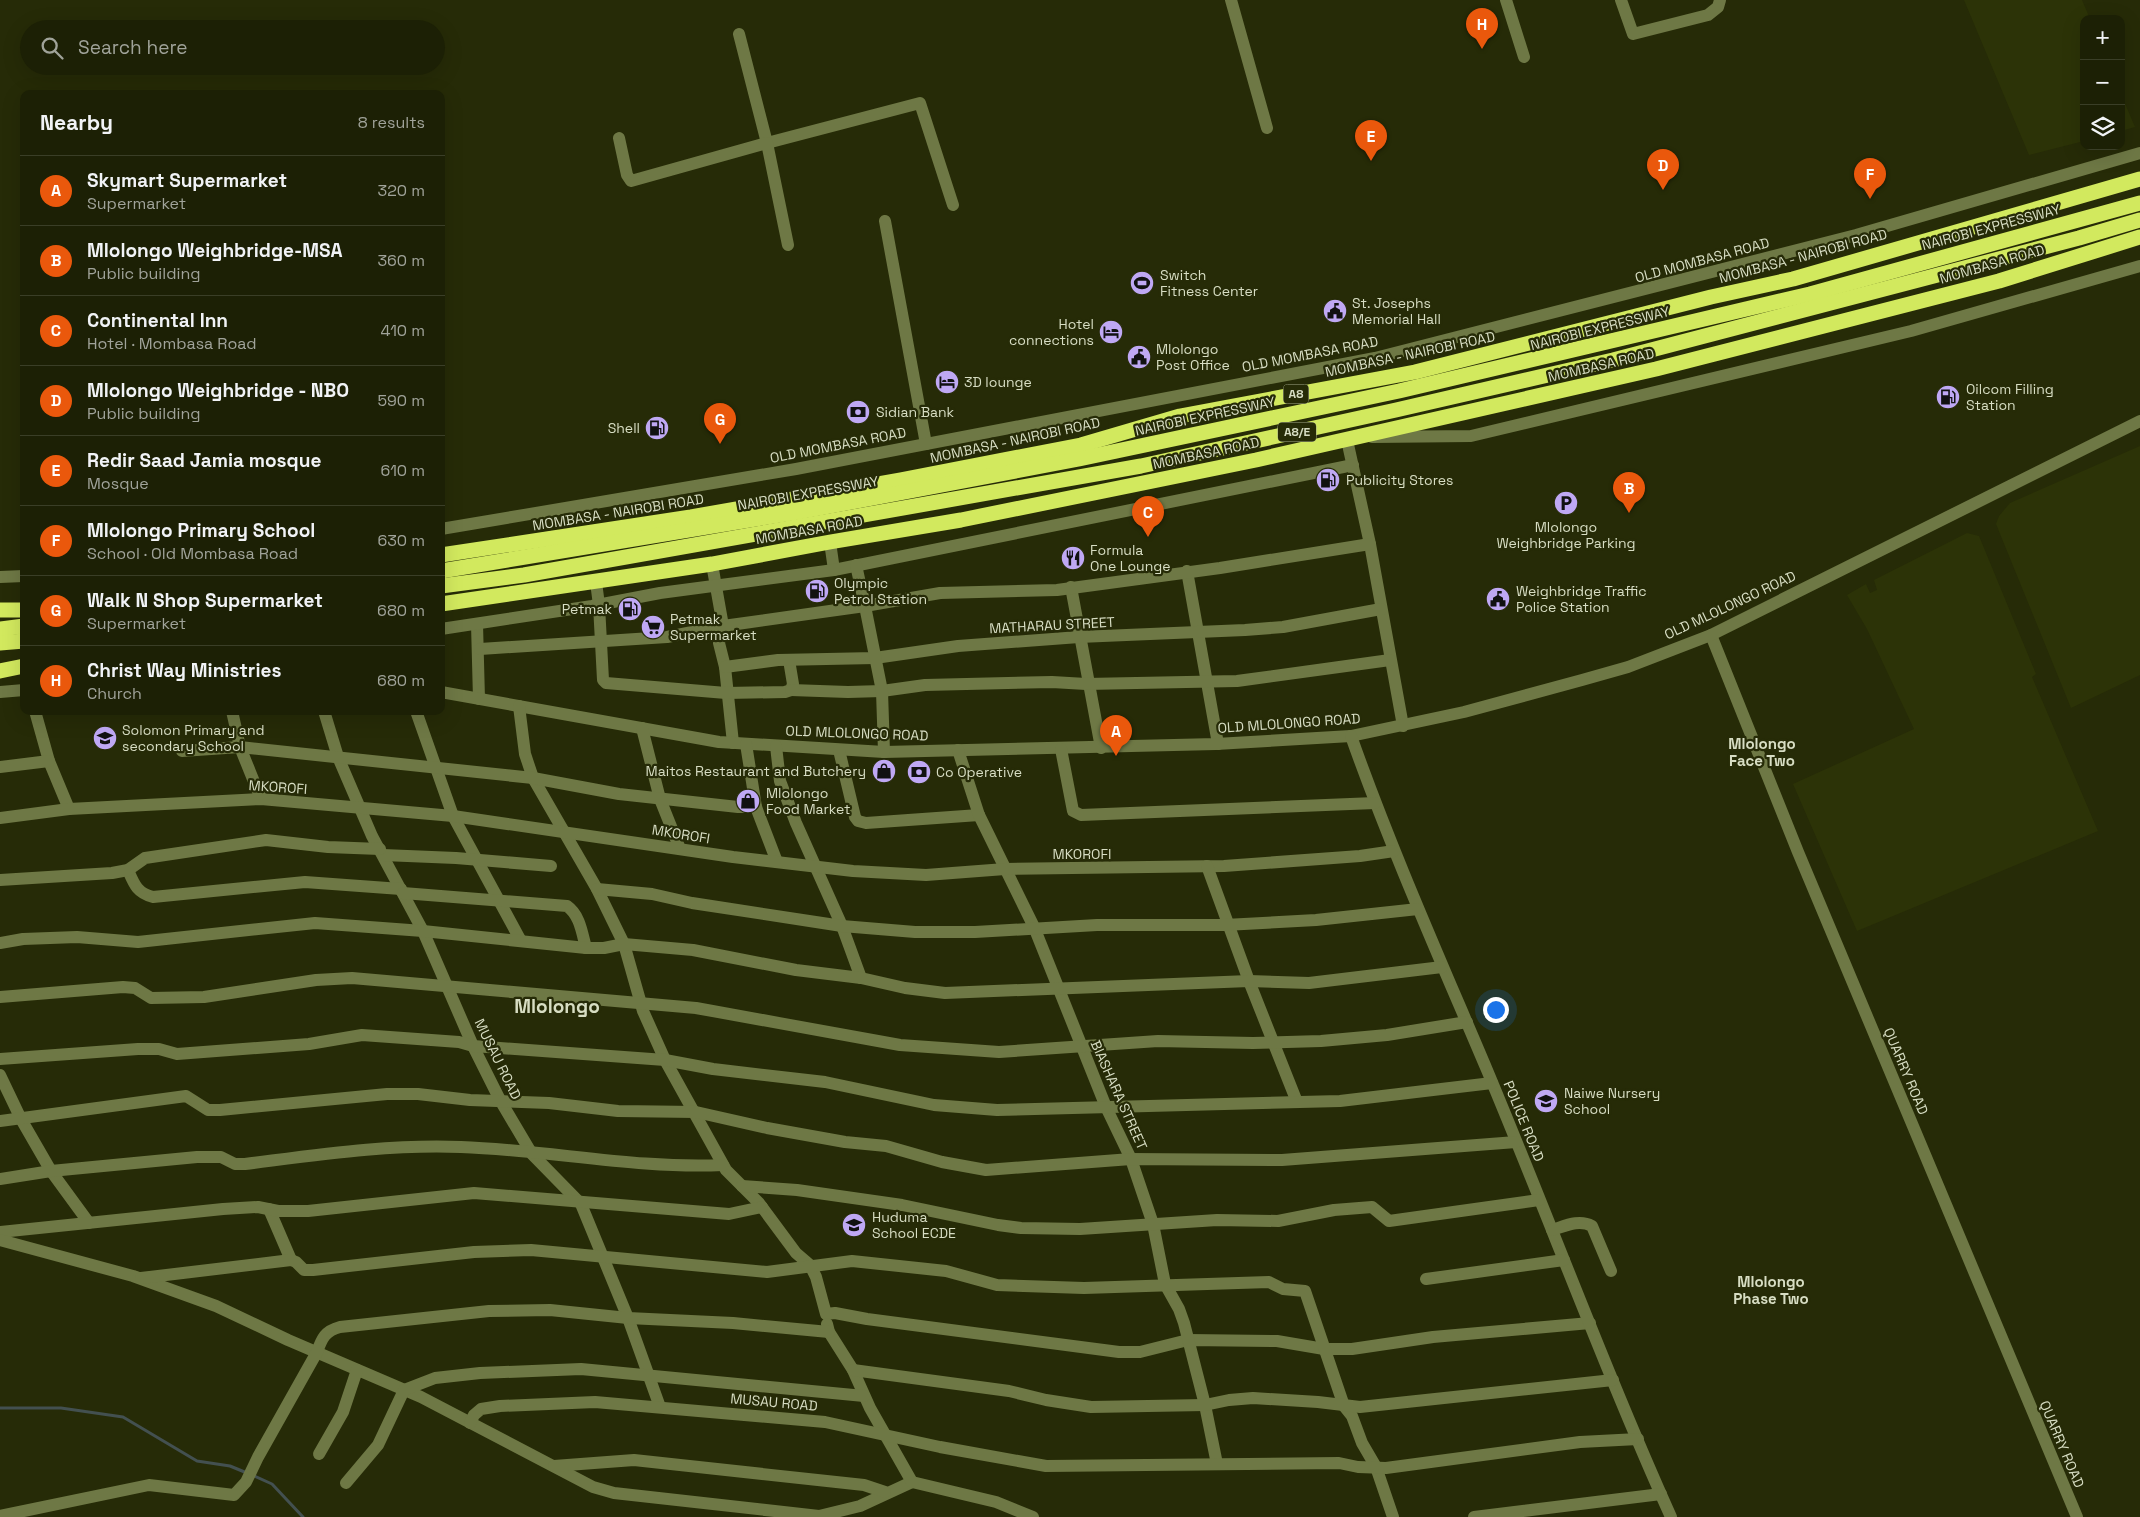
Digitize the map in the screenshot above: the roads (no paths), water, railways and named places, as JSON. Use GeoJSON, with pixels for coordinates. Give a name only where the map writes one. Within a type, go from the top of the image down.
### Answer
{"type":"FeatureCollection","features":[{"type":"Feature","properties":{"kind":"highway","name":"MOMBASA - NAIROBI ROAD"},"geometry":{"type":"LineString","coordinates":[[445,554],[691,517],[901,480],[1081,445],[1180,416],[1415,372],[1711,297],[1793,279],[2140,180]]}},
{"type":"Feature","properties":{"kind":"highway","name":"NAIROBI EXPRESSWAY"},"geometry":{"type":"LineString","coordinates":[[445,570],[804,511],[1079,459],[1389,394],[1810,294],[2140,203]]}},
{"type":"Feature","properties":{"kind":"highway","name":"A8/E"},"geometry":{"type":"LineString","coordinates":[[445,585],[524,575],[1150,464],[1613,360],[2140,220]]}},
{"type":"Feature","properties":{"kind":"highway","name":"MOMBASA ROAD"},"geometry":{"type":"LineString","coordinates":[[445,603],[712,564],[960,520],[1354,438],[1656,369],[1808,331],[1999,281],[2140,237]]}},
{"type":"Feature","properties":{"kind":"highway"},"geometry":{"type":"LineString","coordinates":[[0,610],[20,610]]}},
{"type":"Feature","properties":{"kind":"highway"},"geometry":{"type":"LineString","coordinates":[[0,628],[20,626]]}},
{"type":"Feature","properties":{"kind":"highway"},"geometry":{"type":"LineString","coordinates":[[0,644],[20,642]]}},
{"type":"Feature","properties":{"kind":"highway"},"geometry":{"type":"LineString","coordinates":[[0,671],[20,667]]}},
{"type":"Feature","properties":{"kind":"street"},"geometry":{"type":"LineString","coordinates":[[1231,0],[1268,128]]}},
{"type":"Feature","properties":{"kind":"street"},"geometry":{"type":"LineString","coordinates":[[1506,0],[1524,57]]}},
{"type":"Feature","properties":{"kind":"street"},"geometry":{"type":"LineString","coordinates":[[1620,0],[1633,34],[1708,15],[1718,7],[1720,0]]}},
{"type":"Feature","properties":{"kind":"street"},"geometry":{"type":"LineString","coordinates":[[739,34],[767,142],[788,245]]}},
{"type":"Feature","properties":{"kind":"street"},"geometry":{"type":"LineString","coordinates":[[619,138],[627,175],[631,180],[767,142],[920,103],[953,204]]}},
{"type":"Feature","properties":{"kind":"street","name":"OLD MOMBASA ROAD"},"geometry":{"type":"LineString","coordinates":[[445,528],[796,469],[1274,376],[1322,369],[1427,346],[1856,235],[2140,152]]}},
{"type":"Feature","properties":{"kind":"street"},"geometry":{"type":"LineString","coordinates":[[885,221],[926,444]]}},
{"type":"Feature","properties":{"kind":"street"},"geometry":{"type":"LineString","coordinates":[[1403,726],[1370,544],[1353,465],[1354,438],[1471,436],[1911,331],[2140,266]]}},
{"type":"Feature","properties":{"kind":"street","name":"OLD MLOLONGO ROAD"},"geometry":{"type":"LineString","coordinates":[[445,693],[739,744],[839,750],[884,752],[1101,748],[1218,744],[1351,736],[1464,712],[1628,667],[1711,635],[2140,421]]}},
{"type":"Feature","properties":{"kind":"street"},"geometry":{"type":"LineString","coordinates":[[445,628],[599,605],[660,593],[834,570],[1353,465]]}},
{"type":"Feature","properties":{"kind":"street"},"geometry":{"type":"LineString","coordinates":[[830,542],[834,570]]}},
{"type":"Feature","properties":{"kind":"street"},"geometry":{"type":"LineString","coordinates":[[480,649],[667,637],[723,626],[865,606],[940,593],[1032,592],[1220,568],[1370,544]]}},
{"type":"Feature","properties":{"kind":"street"},"geometry":{"type":"LineString","coordinates":[[712,564],[723,626],[719,643],[725,667],[726,693],[756,807],[777,862]]}},
{"type":"Feature","properties":{"kind":"street"},"geometry":{"type":"LineString","coordinates":[[856,565],[882,691],[884,752]]}},
{"type":"Feature","properties":{"kind":"street"},"geometry":{"type":"LineString","coordinates":[[1187,571],[1218,744]]}},
{"type":"Feature","properties":{"kind":"street"},"geometry":{"type":"LineString","coordinates":[[0,576],[20,576]]}},
{"type":"Feature","properties":{"kind":"street"},"geometry":{"type":"LineString","coordinates":[[596,582],[603,680],[606,683],[726,693],[785,692],[790,690],[882,691],[924,685],[1052,682],[1090,684],[1267,678],[1390,660]]}},
{"type":"Feature","properties":{"kind":"street"},"geometry":{"type":"LineString","coordinates":[[1070,587],[1101,748]]}},
{"type":"Feature","properties":{"kind":"street","name":"MATHARAU STREET"},"geometry":{"type":"LineString","coordinates":[[725,667],[735,664],[789,660],[876,658],[958,646],[1079,637],[1283,627],[1381,609]]}},
{"type":"Feature","properties":{"kind":"street"},"geometry":{"type":"LineString","coordinates":[[477,624],[480,649],[480,699]]}},
{"type":"Feature","properties":{"kind":"street","name":"QUARRY ROAD"},"geometry":{"type":"LineString","coordinates":[[1711,635],[1798,852],[2077,1517]]}},
{"type":"Feature","properties":{"kind":"street"},"geometry":{"type":"LineString","coordinates":[[789,660],[792,684],[790,690]]}},
{"type":"Feature","properties":{"kind":"street"},"geometry":{"type":"LineString","coordinates":[[0,692],[20,690]]}},
{"type":"Feature","properties":{"kind":"street"},"geometry":{"type":"LineString","coordinates":[[519,706],[525,754],[533,778],[598,888],[624,944],[640,1003],[665,1060],[696,1112],[723,1165],[762,1207],[796,1253],[810,1266],[816,1278],[829,1332],[853,1370],[864,1396],[912,1482]]}},
{"type":"Feature","properties":{"kind":"street"},"geometry":{"type":"LineString","coordinates":[[0,818],[69,809],[49,761],[36,715]]}},
{"type":"Feature","properties":{"kind":"street"},"geometry":{"type":"LineString","coordinates":[[233,715],[240,747],[261,799]]}},
{"type":"Feature","properties":{"kind":"street","name":"MUSAU ROAD"},"geometry":{"type":"LineString","coordinates":[[325,715],[338,758],[381,852],[423,931],[473,1046],[500,1100],[532,1154],[582,1204],[628,1318],[660,1407]]}},
{"type":"Feature","properties":{"kind":"street"},"geometry":{"type":"LineString","coordinates":[[417,715],[453,816],[521,941]]}},
{"type":"Feature","properties":{"kind":"street"},"geometry":{"type":"LineString","coordinates":[[642,728],[660,799],[680,849]]}},
{"type":"Feature","properties":{"kind":"street","name":"POLICE ROAD"},"geometry":{"type":"LineString","coordinates":[[1351,736],[1394,851],[1671,1517]]}},
{"type":"Feature","properties":{"kind":"street"},"geometry":{"type":"LineString","coordinates":[[776,746],[780,781],[815,867],[842,926],[861,978]]}},
{"type":"Feature","properties":{"kind":"street"},"geometry":{"type":"LineString","coordinates":[[182,751],[240,747],[533,778],[619,794],[660,799],[738,808],[756,807]]}},
{"type":"Feature","properties":{"kind":"street"},"geometry":{"type":"LineString","coordinates":[[1062,749],[1069,798],[1073,810],[1081,815],[1375,803]]}},
{"type":"Feature","properties":{"kind":"street"},"geometry":{"type":"LineString","coordinates":[[839,750],[855,817],[858,821],[866,823],[979,816]]}},
{"type":"Feature","properties":{"kind":"street","name":"BIASHARA STREET"},"geometry":{"type":"LineString","coordinates":[[958,750],[979,816],[1034,927],[1106,1107],[1131,1159],[1153,1224],[1165,1284],[1179,1309],[1188,1340],[1206,1405],[1217,1464]]}},
{"type":"Feature","properties":{"kind":"street"},"geometry":{"type":"LineString","coordinates":[[0,767],[49,761]]}},
{"type":"Feature","properties":{"kind":"street","name":"MKOROFI"},"geometry":{"type":"LineString","coordinates":[[69,809],[261,799],[453,816],[815,867],[926,875],[1005,869],[1207,866],[1360,856],[1394,851]]}},
{"type":"Feature","properties":{"kind":"street"},"geometry":{"type":"LineString","coordinates":[[0,880],[128,870],[144,858],[266,840],[381,852],[551,866]]}},
{"type":"Feature","properties":{"kind":"street"},"geometry":{"type":"LineString","coordinates":[[1207,866],[1249,981],[1297,1102]]}},
{"type":"Feature","properties":{"kind":"street"},"geometry":{"type":"LineString","coordinates":[[128,870],[136,888],[142,894],[153,897],[305,882],[567,906],[573,910],[578,919],[586,948]]}},
{"type":"Feature","properties":{"kind":"street"},"geometry":{"type":"LineString","coordinates":[[598,888],[652,894],[692,903],[842,926],[915,932],[975,932],[1034,927],[1228,925],[1316,920],[1418,909]]}},
{"type":"Feature","properties":{"kind":"street"},"geometry":{"type":"LineString","coordinates":[[0,943],[23,939],[77,937],[138,942],[316,923],[423,931],[586,948],[604,948],[624,944],[693,950],[796,970],[861,978],[905,988],[945,992],[1249,981],[1309,983],[1442,967]]}},
{"type":"Feature","properties":{"kind":"street"},"geometry":{"type":"LineString","coordinates":[[0,998],[124,987],[135,988],[151,998],[204,997],[316,980],[352,978],[560,998],[696,1008],[900,1045],[999,1052],[1158,1041],[1275,1043],[1387,1035],[1466,1022]]}},
{"type":"Feature","properties":{"kind":"street"},"geometry":{"type":"LineString","coordinates":[[0,1058],[138,1049],[159,1049],[177,1054],[301,1045],[362,1035],[459,1042],[473,1046],[665,1060],[713,1069],[825,1082],[934,1105],[997,1110],[1340,1101],[1492,1083]]}},
{"type":"Feature","properties":{"kind":"street"},"geometry":{"type":"LineString","coordinates":[[0,1074],[21,1119],[51,1171],[89,1223]]}},
{"type":"Feature","properties":{"kind":"street"},"geometry":{"type":"LineString","coordinates":[[0,1121],[186,1096],[208,1110],[220,1110],[387,1094],[418,1094],[470,1100],[549,1103],[618,1111],[696,1112],[845,1142],[886,1146],[942,1162],[986,1170],[1131,1159],[1282,1160],[1516,1142]]}},
{"type":"Feature","properties":{"kind":"street"},"geometry":{"type":"LineString","coordinates":[[0,1179],[51,1171],[197,1157],[221,1157],[235,1164],[245,1164],[362,1149],[413,1146],[463,1147],[659,1165],[723,1165]]}},
{"type":"Feature","properties":{"kind":"street"},"geometry":{"type":"LineString","coordinates":[[742,1186],[797,1190],[902,1205],[1020,1228],[1080,1229],[1217,1220],[1278,1221],[1334,1210],[1372,1207],[1389,1221],[1539,1200]]}},
{"type":"Feature","properties":{"kind":"street"},"geometry":{"type":"LineString","coordinates":[[0,1232],[223,1209],[258,1207],[278,1211],[317,1210],[474,1193],[582,1204],[729,1214],[762,1207]]}},
{"type":"Feature","properties":{"kind":"street"},"geometry":{"type":"LineString","coordinates":[[269,1209],[291,1260]]}},
{"type":"Feature","properties":{"kind":"street"},"geometry":{"type":"LineString","coordinates":[[1552,1230],[1577,1222],[1586,1222],[1592,1226],[1610,1271]]}},
{"type":"Feature","properties":{"kind":"street"},"geometry":{"type":"LineString","coordinates":[[0,1240],[73,1258],[141,1278],[216,1306],[404,1390],[593,1487],[614,1493],[819,1516],[860,1506],[885,1492],[912,1482],[996,1502],[1034,1517]]}},
{"type":"Feature","properties":{"kind":"street"},"geometry":{"type":"LineString","coordinates":[[141,1278],[291,1260],[304,1270],[313,1270],[474,1252],[531,1250],[767,1272],[852,1261],[946,1271],[997,1285],[1084,1288],[1269,1282],[1287,1290],[1303,1289],[1344,1406],[1352,1416],[1362,1443],[1376,1467],[1393,1517]]}},
{"type":"Feature","properties":{"kind":"street"},"geometry":{"type":"LineString","coordinates":[[1426,1279],[1564,1260]]}},
{"type":"Feature","properties":{"kind":"street"},"geometry":{"type":"LineString","coordinates":[[0,1516],[149,1485],[234,1495],[246,1482],[317,1352],[323,1336],[330,1330],[340,1327],[490,1310],[550,1310],[628,1318],[733,1323],[829,1332]]}},
{"type":"Feature","properties":{"kind":"street"},"geometry":{"type":"LineString","coordinates":[[826,1314],[834,1313],[866,1319],[1119,1352],[1140,1352],[1188,1340],[1278,1341],[1324,1349],[1352,1349],[1433,1337],[1590,1324]]}},
{"type":"Feature","properties":{"kind":"street"},"geometry":{"type":"LineString","coordinates":[[346,1483],[378,1445],[404,1390],[435,1378],[515,1370],[581,1369],[864,1396]]}},
{"type":"Feature","properties":{"kind":"street"},"geometry":{"type":"LineString","coordinates":[[319,1454],[343,1412],[357,1370]]}},
{"type":"Feature","properties":{"kind":"street"},"geometry":{"type":"LineString","coordinates":[[853,1370],[1009,1391],[1046,1400],[1091,1407],[1206,1405],[1229,1400],[1253,1398],[1360,1408],[1444,1400],[1531,1387],[1614,1380]]}},
{"type":"Feature","properties":{"kind":"street","name":"MUSAU ROAD"},"geometry":{"type":"LineString","coordinates":[[470,1423],[474,1415],[482,1409],[500,1406],[595,1402],[825,1422],[855,1430],[885,1433],[940,1447],[1046,1466],[1339,1463],[1376,1467],[1409,1466],[1580,1442],[1638,1439]]}},
{"type":"Feature","properties":{"kind":"street"},"geometry":{"type":"LineString","coordinates":[[554,1466],[634,1460],[864,1486],[885,1492]]}},
{"type":"Feature","properties":{"kind":"street"},"geometry":{"type":"LineString","coordinates":[[1474,1517],[1661,1494]]}},
{"type":"Feature","properties":{"kind":"waterway"},"geometry":{"type":"LineString","coordinates":[[0,1408],[61,1408],[123,1417],[197,1461],[230,1466],[247,1473]]}},
{"type":"Feature","properties":{"kind":"waterway"},"geometry":{"type":"LineString","coordinates":[[252,1475],[272,1484],[303,1517]]}},
{"type":"Feature","properties":{"kind":"place","name":"Christ Way Ministries"},"geometry":{"type":"Point","coordinates":[1482,49]}},
{"type":"Feature","properties":{"kind":"place","name":"Redir Saad Jamia mosque"},"geometry":{"type":"Point","coordinates":[1371,161]}},
{"type":"Feature","properties":{"kind":"place","name":"Mlolongo Weighbridge - NBO"},"geometry":{"type":"Point","coordinates":[1663,190]}},
{"type":"Feature","properties":{"kind":"place","name":"Mlolongo Primary School"},"geometry":{"type":"Point","coordinates":[1870,199]}},
{"type":"Feature","properties":{"kind":"place","name":"Switch Fitness Center"},"geometry":{"type":"Point","coordinates":[1142,283]}},
{"type":"Feature","properties":{"kind":"place","name":"St. Josephs Memorial Hall"},"geometry":{"type":"Point","coordinates":[1335,311]}},
{"type":"Feature","properties":{"kind":"place","name":"Hotel connections"},"geometry":{"type":"Point","coordinates":[1111,332]}},
{"type":"Feature","properties":{"kind":"place","name":"Mlolongo Post Office"},"geometry":{"type":"Point","coordinates":[1139,357]}},
{"type":"Feature","properties":{"kind":"place","name":"3D lounge"},"geometry":{"type":"Point","coordinates":[947,382]}},
{"type":"Feature","properties":{"kind":"place","name":"Oilcom Filling Station"},"geometry":{"type":"Point","coordinates":[1948,397]}},
{"type":"Feature","properties":{"kind":"place","name":"Sidian Bank"},"geometry":{"type":"Point","coordinates":[858,412]}},
{"type":"Feature","properties":{"kind":"place","name":"Shell"},"geometry":{"type":"Point","coordinates":[657,428]}},
{"type":"Feature","properties":{"kind":"place","name":"Walk N Shop Supermarket"},"geometry":{"type":"Point","coordinates":[720,444]}},
{"type":"Feature","properties":{"kind":"place","name":"Publicity Stores"},"geometry":{"type":"Point","coordinates":[1328,480]}},
{"type":"Feature","properties":{"kind":"place","name":"Mlolongo Weighbridge Parking"},"geometry":{"type":"Point","coordinates":[1566,503]}},
{"type":"Feature","properties":{"kind":"place","name":"Mlolongo Weighbridge-MSA"},"geometry":{"type":"Point","coordinates":[1629,513]}},
{"type":"Feature","properties":{"kind":"place","name":"Continental Inn"},"geometry":{"type":"Point","coordinates":[1148,537]}},
{"type":"Feature","properties":{"kind":"place","name":"Formula One Lounge"},"geometry":{"type":"Point","coordinates":[1073,558]}},
{"type":"Feature","properties":{"kind":"place","name":"Olympic Petrol Station"},"geometry":{"type":"Point","coordinates":[817,591]}},
{"type":"Feature","properties":{"kind":"place","name":"Weighbridge Traffic Police Station"},"geometry":{"type":"Point","coordinates":[1498,599]}},
{"type":"Feature","properties":{"kind":"place","name":"Petmak"},"geometry":{"type":"Point","coordinates":[630,609]}},
{"type":"Feature","properties":{"kind":"place","name":"Petmak Supermarket"},"geometry":{"type":"Point","coordinates":[653,627]}},
{"type":"Feature","properties":{"kind":"place","name":"Solomon Primary and secondary School"},"geometry":{"type":"Point","coordinates":[105,738]}},
{"type":"Feature","properties":{"kind":"place","name":"Skymart Supermarket"},"geometry":{"type":"Point","coordinates":[1116,756]}},
{"type":"Feature","properties":{"kind":"place","name":"Maitos Restaurant and Butchery"},"geometry":{"type":"Point","coordinates":[884,771]}},
{"type":"Feature","properties":{"kind":"place","name":"Co Operative"},"geometry":{"type":"Point","coordinates":[919,772]}},
{"type":"Feature","properties":{"kind":"place","name":"Mlolongo Food Market"},"geometry":{"type":"Point","coordinates":[748,801]}},
{"type":"Feature","properties":{"kind":"place","name":"Naiwe Nursery School"},"geometry":{"type":"Point","coordinates":[1546,1101]}},
{"type":"Feature","properties":{"kind":"place","name":"Huduma School ECDE"},"geometry":{"type":"Point","coordinates":[854,1225]}},
{"type":"Feature","properties":{"kind":"district","name":"Mlolongo Face Two"},"geometry":{"type":"Point","coordinates":[1762,752]}},
{"type":"Feature","properties":{"kind":"district","name":"Mlolongo"},"geometry":{"type":"Point","coordinates":[557,1006]}},
{"type":"Feature","properties":{"kind":"district","name":"Mlolongo Phase Two"},"geometry":{"type":"Point","coordinates":[1771,1290]}}]}
